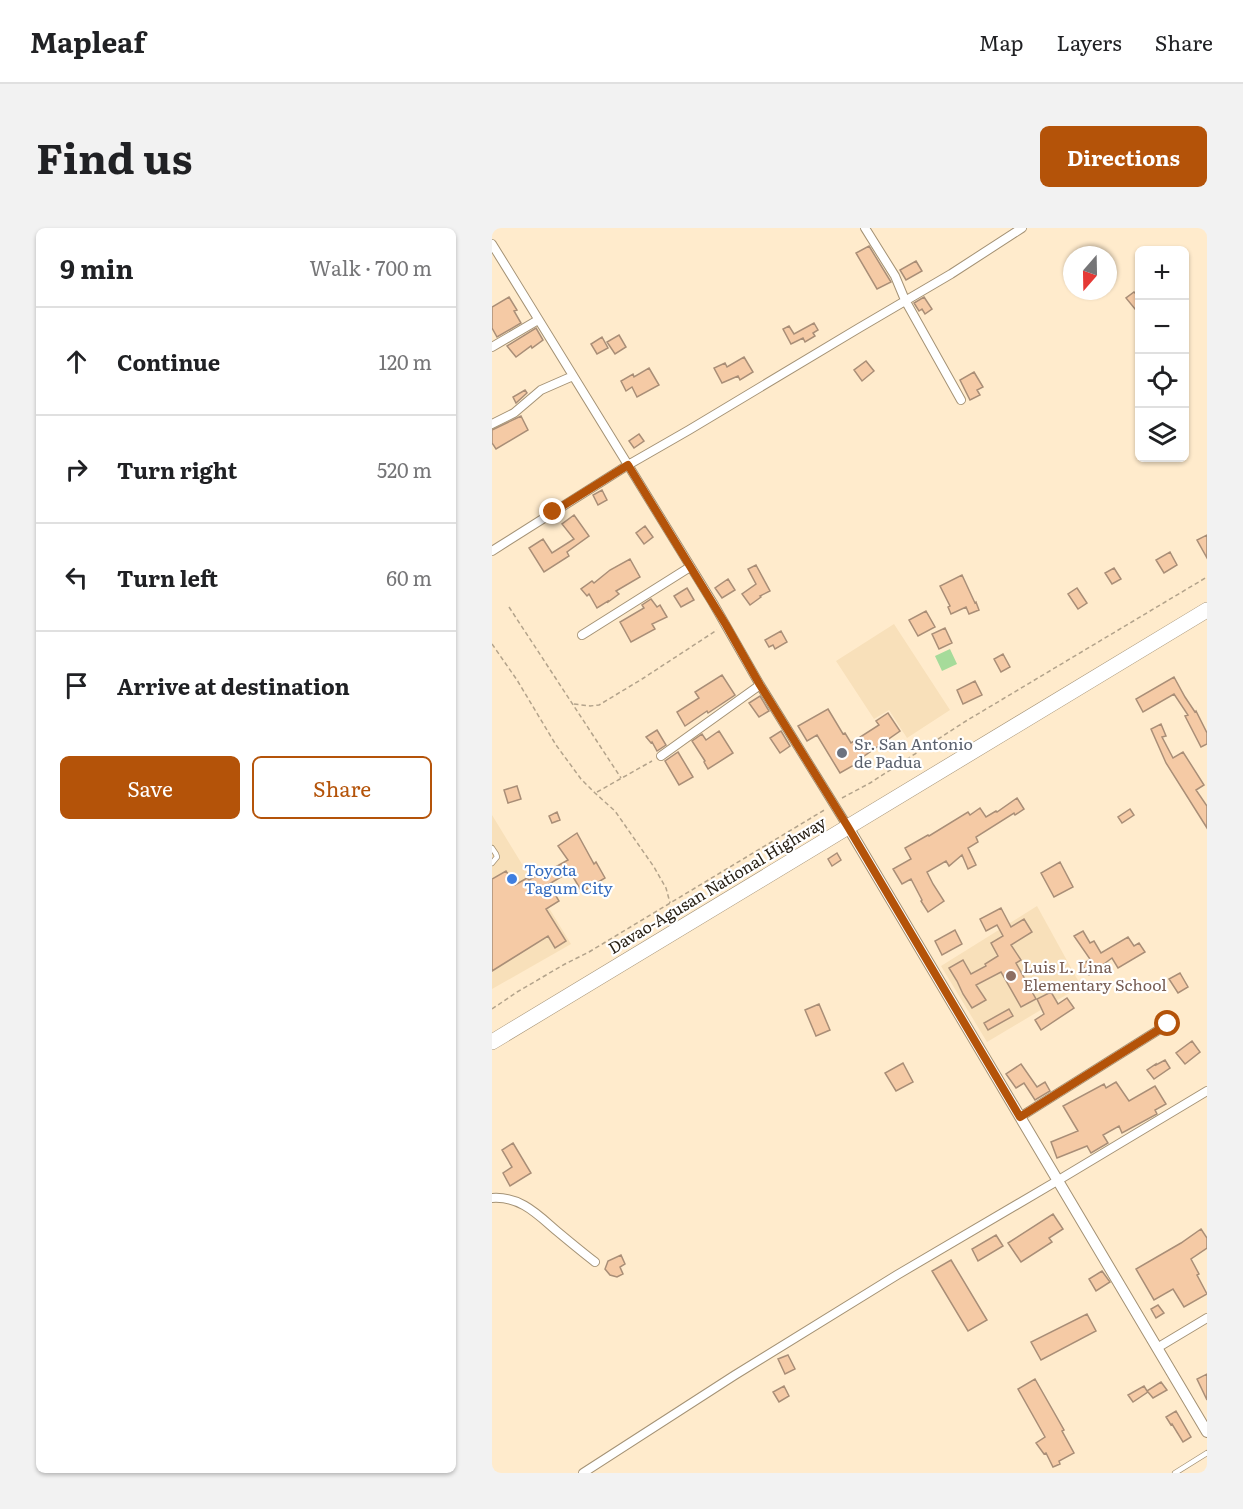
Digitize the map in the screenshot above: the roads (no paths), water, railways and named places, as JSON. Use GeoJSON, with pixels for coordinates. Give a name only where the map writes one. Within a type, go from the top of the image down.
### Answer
{"type":"FeatureCollection","features":[{"type":"Feature","properties":{"kind":"highway","name":"Davao-Agusan National Highway"},"geometry":{"type":"LineString","coordinates":[[492,1042],[1207,610]]}},
{"type":"Feature","properties":{"kind":"street"},"geometry":{"type":"LineString","coordinates":[[864,228],[895,276],[905,300],[961,400]]}},
{"type":"Feature","properties":{"kind":"street"},"geometry":{"type":"LineString","coordinates":[[492,551],[628,465],[958,270],[1022,228]]}},
{"type":"Feature","properties":{"kind":"street"},"geometry":{"type":"LineString","coordinates":[[492,244],[726,625],[760,685],[834,802],[1207,1432]]}},
{"type":"Feature","properties":{"kind":"street"},"geometry":{"type":"LineString","coordinates":[[492,347],[538,320]]}},
{"type":"Feature","properties":{"kind":"street"},"geometry":{"type":"LineString","coordinates":[[492,424],[514,413],[541,390],[573,376]]}},
{"type":"Feature","properties":{"kind":"street"},"geometry":{"type":"LineString","coordinates":[[582,635],[690,567]]}},
{"type":"Feature","properties":{"kind":"street"},"geometry":{"type":"LineString","coordinates":[[661,756],[760,685]]}},
{"type":"Feature","properties":{"kind":"street"},"geometry":{"type":"LineString","coordinates":[[1020,1117],[1168,1024]]}},
{"type":"Feature","properties":{"kind":"street"},"geometry":{"type":"LineString","coordinates":[[583,1473],[735,1375],[897,1275],[1207,1091]]}},
{"type":"Feature","properties":{"kind":"street"},"geometry":{"type":"LineString","coordinates":[[492,1198],[510,1199],[534,1211],[595,1262]]}},
{"type":"Feature","properties":{"kind":"street"},"geometry":{"type":"LineString","coordinates":[[1157,1348],[1207,1318]]}},
{"type":"Feature","properties":{"kind":"lane"},"geometry":{"type":"LineString","coordinates":[[492,848],[496,857],[492,864]]}},
{"type":"Feature","properties":{"kind":"lane"},"geometry":{"type":"LineString","coordinates":[[1175,1473],[1207,1453]]}},
{"type":"Feature","properties":{"kind":"place","name":"Sr. San Antonio de Padua"},"geometry":{"type":"Point","coordinates":[842,753]}},
{"type":"Feature","properties":{"kind":"place","name":"Toyota Tagum City"},"geometry":{"type":"Point","coordinates":[512,879]}},
{"type":"Feature","properties":{"kind":"place","name":"Luis L. Lina Elementary School"},"geometry":{"type":"Point","coordinates":[1011,976]}}]}
